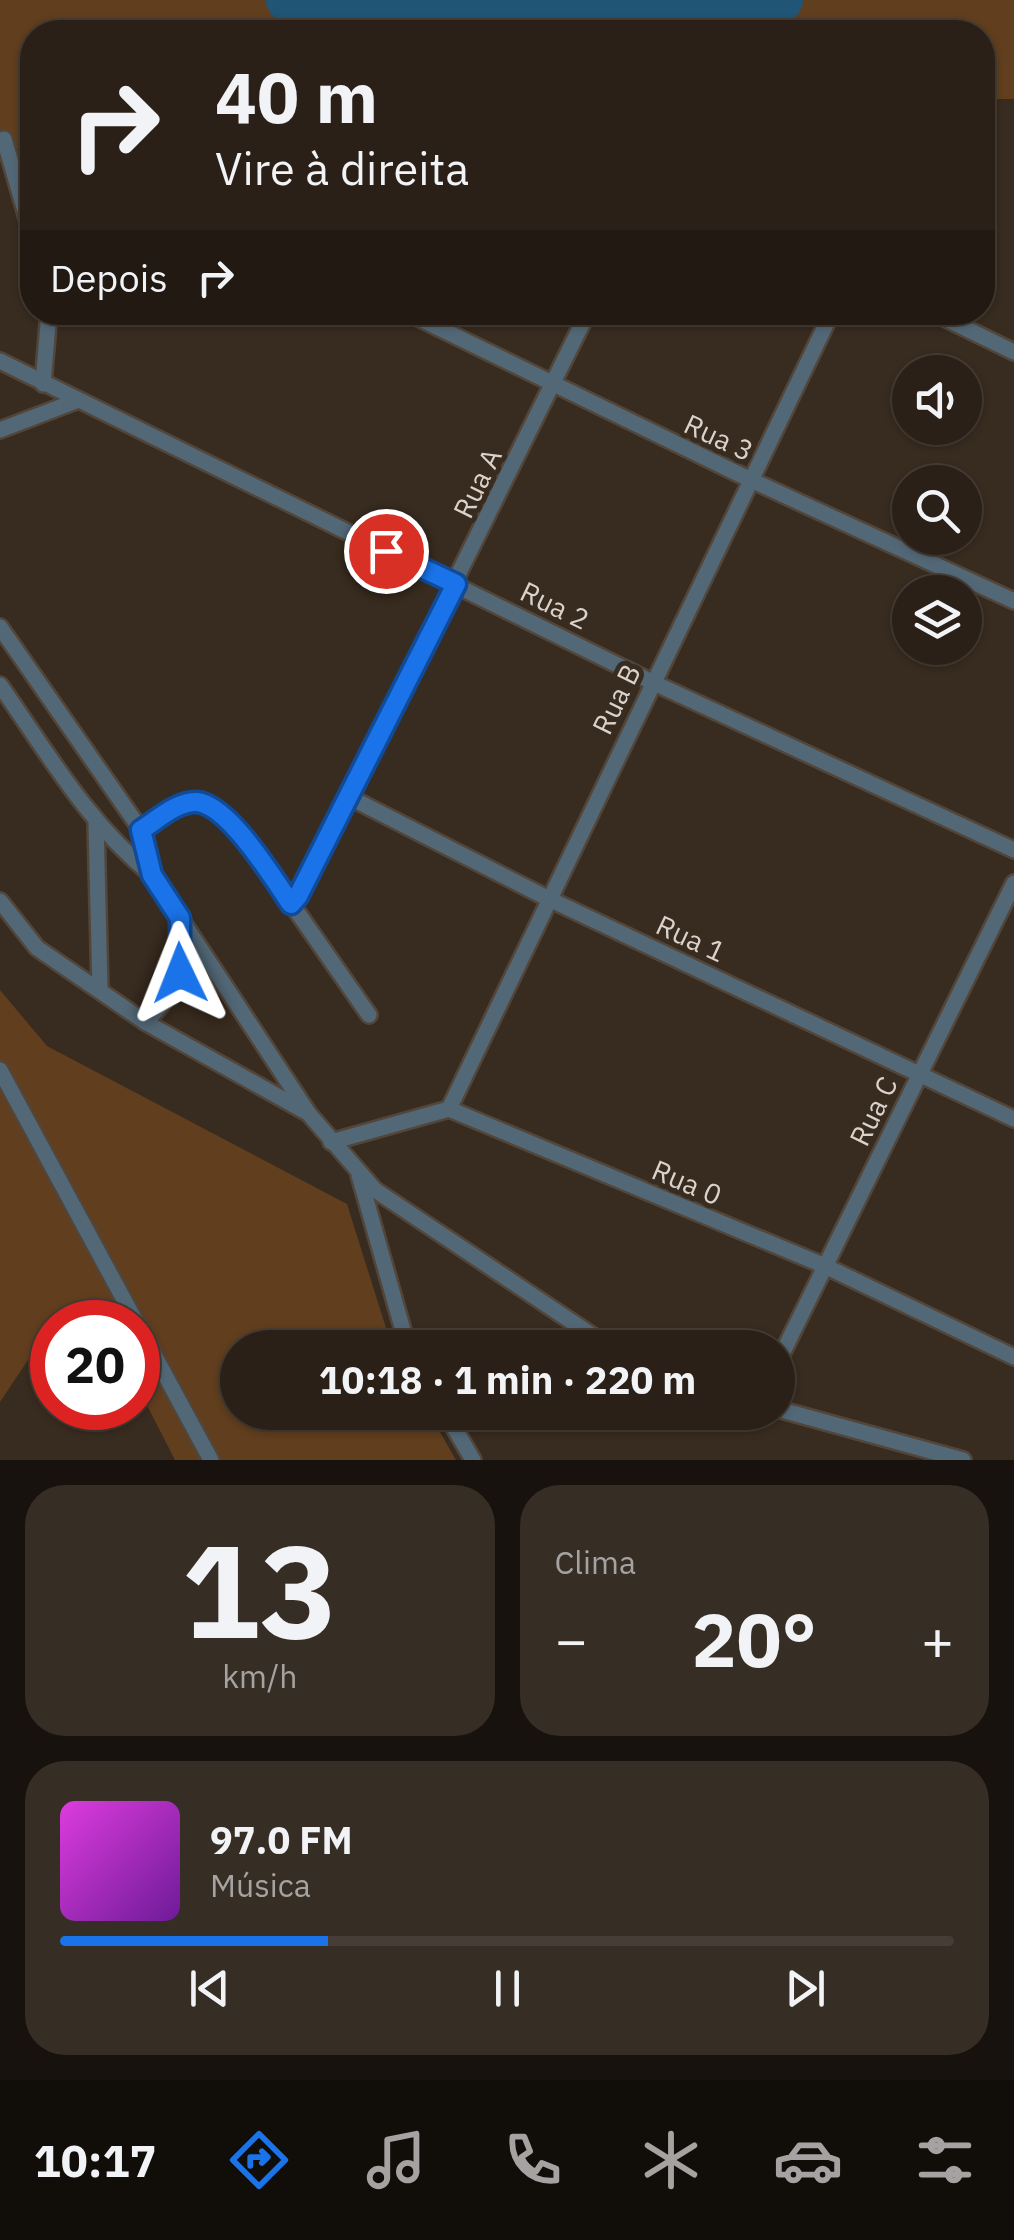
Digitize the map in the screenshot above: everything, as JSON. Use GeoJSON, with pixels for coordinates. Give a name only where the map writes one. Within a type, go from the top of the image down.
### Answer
{"type":"FeatureCollection","features":[{"type":"Feature","properties":{"kind":"lane"},"geometry":{"type":"LineString","coordinates":[[4,139],[20,194]]}},
{"type":"Feature","properties":{"kind":"lane"},"geometry":{"type":"LineString","coordinates":[[43,384],[48,325]]}},
{"type":"Feature","properties":{"kind":"lane","name":"Rua 3"},"geometry":{"type":"LineString","coordinates":[[432,325],[552,386],[1014,601]]}},
{"type":"Feature","properties":{"kind":"lane","name":"Rua A"},"geometry":{"type":"LineString","coordinates":[[291,904],[303,890],[582,325]]}},
{"type":"Feature","properties":{"kind":"lane","name":"Rua B"},"geometry":{"type":"LineString","coordinates":[[448,1109],[826,325]]}},
{"type":"Feature","properties":{"kind":"lane"},"geometry":{"type":"LineString","coordinates":[[959,325],[1014,352]]}},
{"type":"Feature","properties":{"kind":"lane","name":"Rua 2"},"geometry":{"type":"LineString","coordinates":[[0,361],[652,682],[1014,850]]}},
{"type":"Feature","properties":{"kind":"lane"},"geometry":{"type":"LineString","coordinates":[[0,430],[76,401]]}},
{"type":"Feature","properties":{"kind":"lane"},"geometry":{"type":"LineString","coordinates":[[0,628],[141,830],[152,875]]}},
{"type":"Feature","properties":{"kind":"lane"},"geometry":{"type":"LineString","coordinates":[[0,685],[96,823],[152,875],[309,1114],[375,1190],[583,1330]]}},
{"type":"Feature","properties":{"kind":"lane","name":"Rua 1"},"geometry":{"type":"LineString","coordinates":[[349,797],[547,898],[1014,1119]]}},
{"type":"Feature","properties":{"kind":"lane"},"geometry":{"type":"LineString","coordinates":[[141,830],[179,806],[196,802],[216,809],[291,904],[369,1015]]}},
{"type":"Feature","properties":{"kind":"lane"},"geometry":{"type":"LineString","coordinates":[[96,823],[100,990]]}},
{"type":"Feature","properties":{"kind":"lane","name":"Rua C"},"geometry":{"type":"LineString","coordinates":[[794,1330],[1014,883]]}},
{"type":"Feature","properties":{"kind":"lane"},"geometry":{"type":"LineString","coordinates":[[0,900],[38,948],[145,1022],[309,1114]]}},
{"type":"Feature","properties":{"kind":"lane"},"geometry":{"type":"LineString","coordinates":[[145,1022],[168,1000],[180,973],[180,918]]}},
{"type":"Feature","properties":{"kind":"lane"},"geometry":{"type":"LineString","coordinates":[[0,1070],[124,1300]]}},
{"type":"Feature","properties":{"kind":"lane"},"geometry":{"type":"LineString","coordinates":[[332,1142],[448,1109]]}},
{"type":"Feature","properties":{"kind":"lane","name":"Rua 0"},"geometry":{"type":"LineString","coordinates":[[448,1109],[825,1266],[1014,1357]]}},
{"type":"Feature","properties":{"kind":"lane"},"geometry":{"type":"LineString","coordinates":[[358,1171],[403,1330]]}},
{"type":"Feature","properties":{"kind":"lane"},"geometry":{"type":"LineString","coordinates":[[160,1366],[211,1460]]}},
{"type":"Feature","properties":{"kind":"lane"},"geometry":{"type":"LineString","coordinates":[[795,1414],[963,1460]]}},
{"type":"Feature","properties":{"kind":"lane"},"geometry":{"type":"LineString","coordinates":[[456,1430],[473,1460]]}},
{"type":"Feature","properties":{"kind":"shaded area"},"geometry":{"type":"Polygon","coordinates":[[[0,0],[1014,0],[1014,99],[995,99],[995,20],[20,20],[20,147],[0,156],[0,0]]]}},
{"type":"Feature","properties":{"kind":"shaded area"},"geometry":{"type":"Polygon","coordinates":[[[0,990],[47,1046],[347,1204],[387,1330],[220,1330],[220,1430],[439,1430],[456,1460],[175,1460],[160,1430],[160,1300],[30,1300],[30,1360],[0,1402],[0,990]]]}},
{"type":"Feature","properties":{"kind":"waterway"},"geometry":{"type":"LineString","coordinates":[[287,0],[317,6],[782,0]]}},
{"type":"Feature","properties":{"kind":"route"},"geometry":{"type":"LineString","coordinates":[[180,973],[180,918],[152,875],[141,830],[179,806],[196,802],[216,809],[240,834],[291,904],[303,890],[456,584],[386,551]]}}]}
